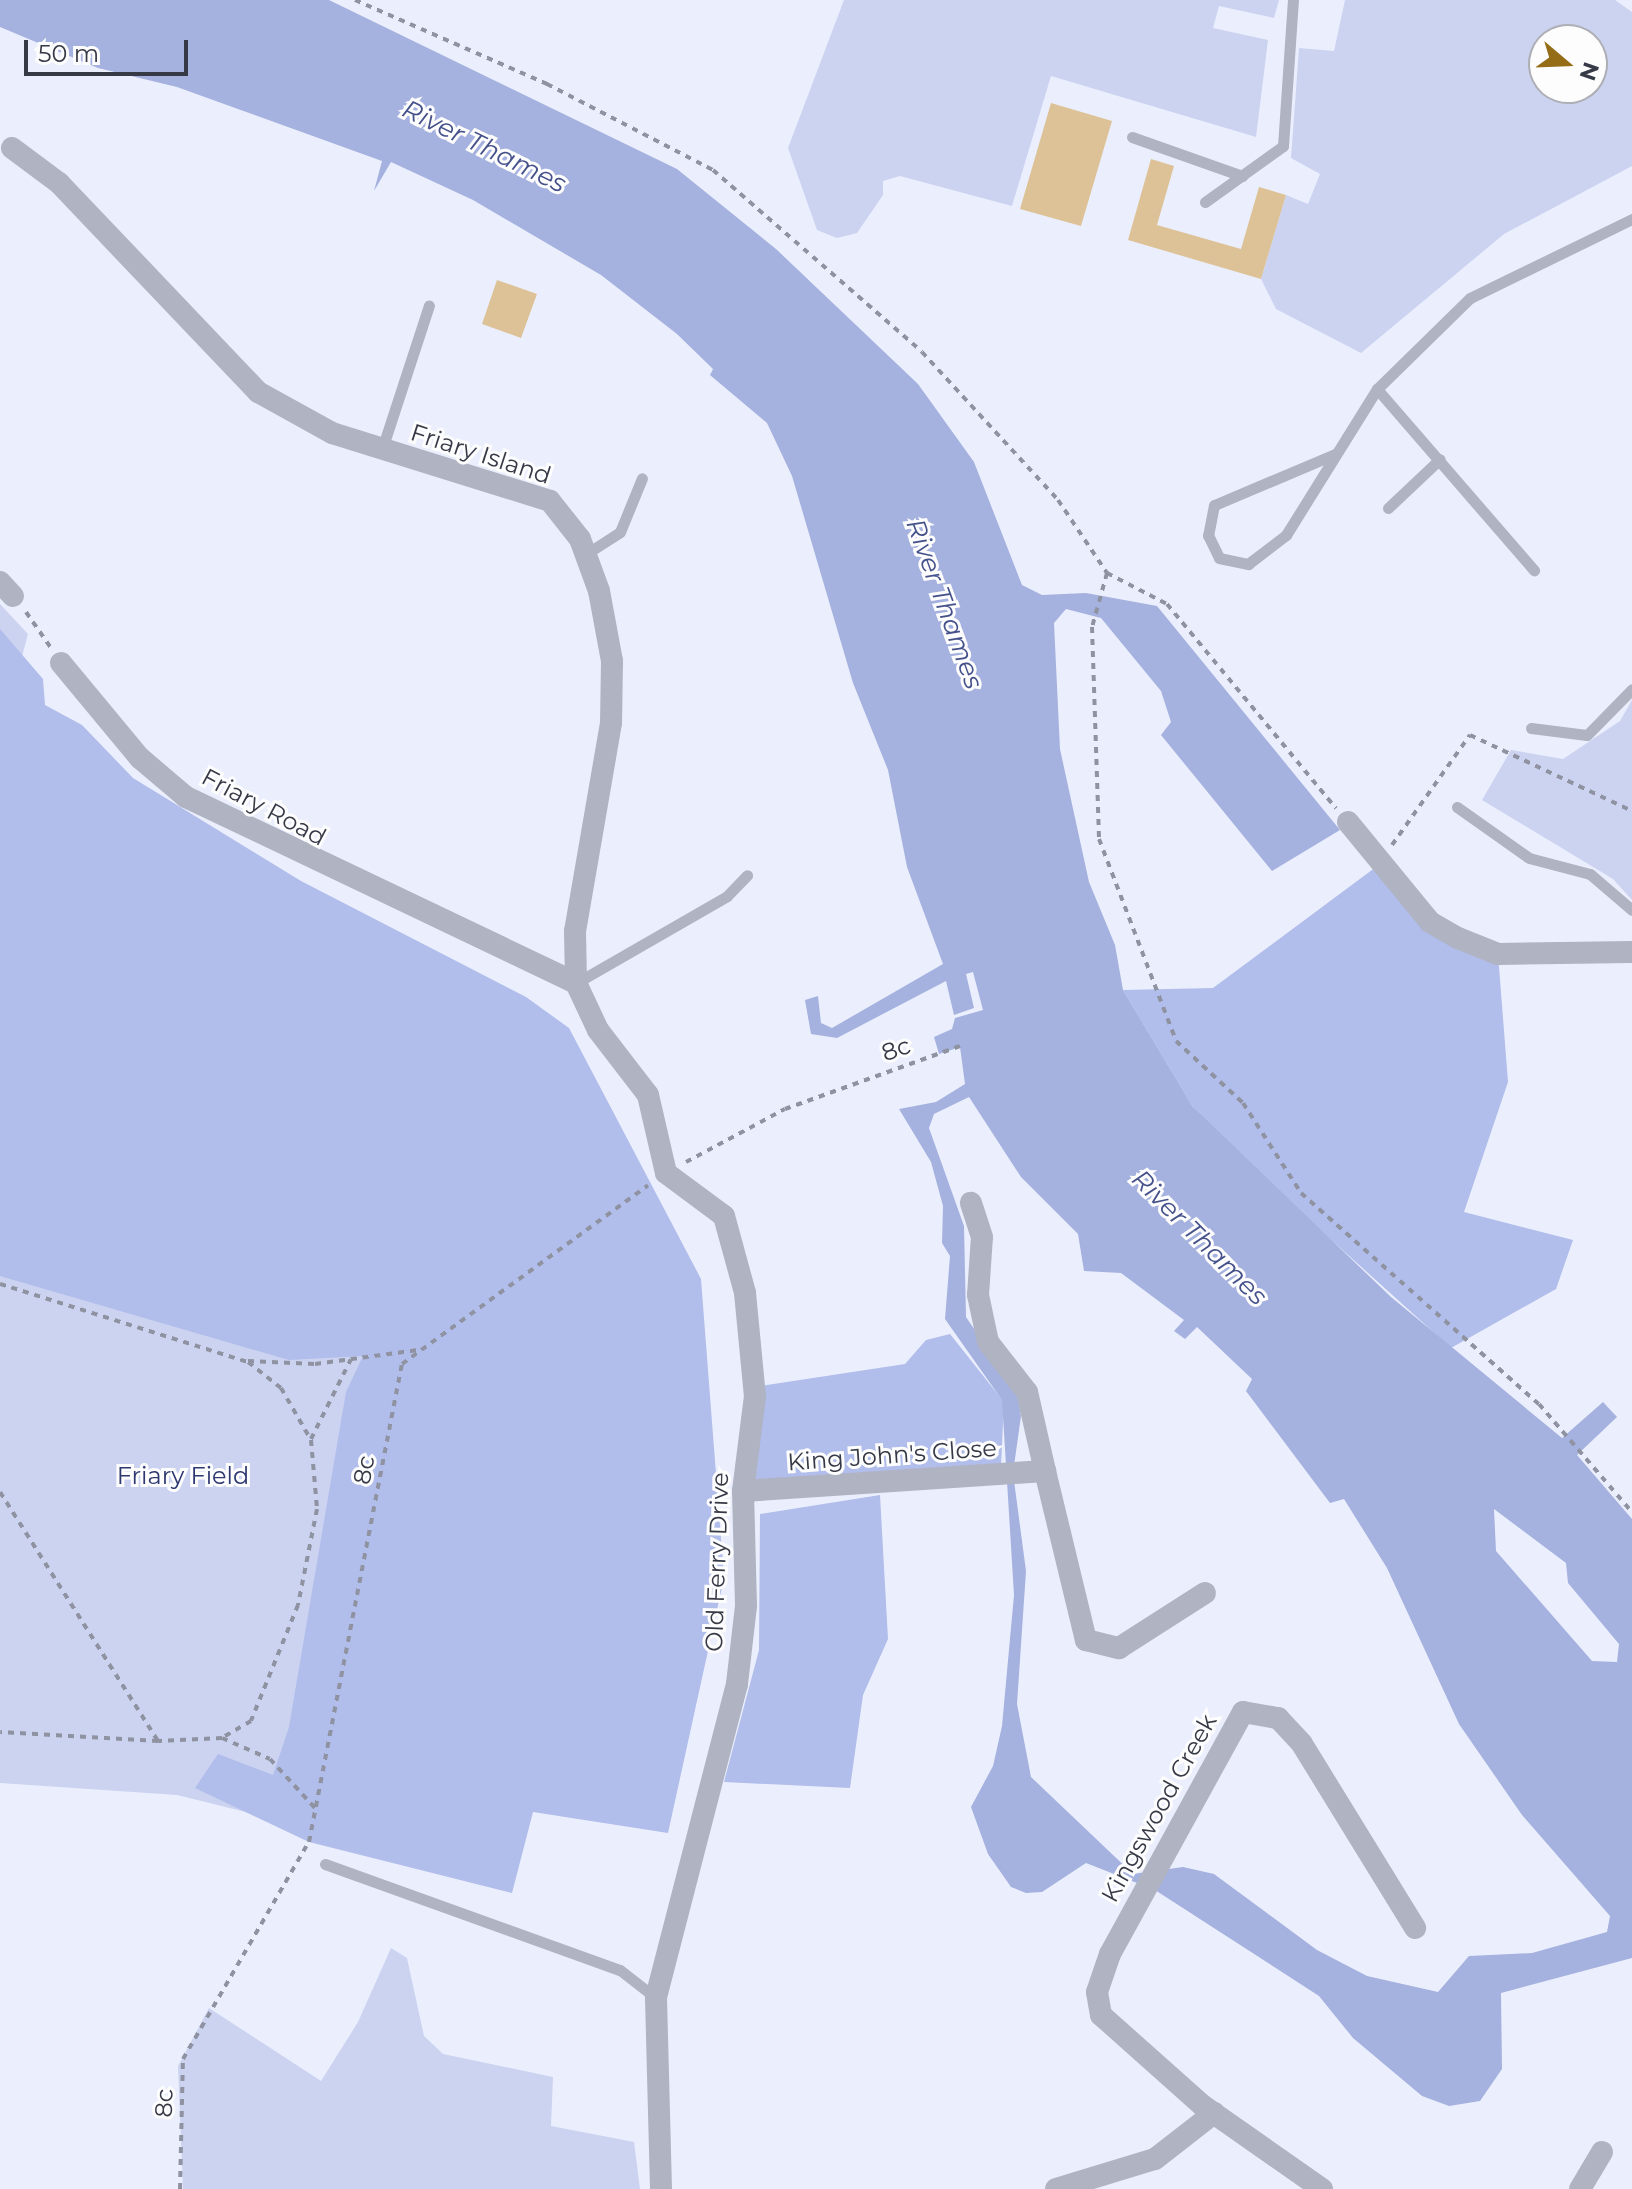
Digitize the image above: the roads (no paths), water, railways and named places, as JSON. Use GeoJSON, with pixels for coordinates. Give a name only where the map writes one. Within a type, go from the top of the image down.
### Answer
{"type":"FeatureCollection","features":[{"type":"Feature","properties":{"kind":"street","name":"Friary Island"},"geometry":{"type":"LineString","coordinates":[[12,148],[59,183],[258,392],[332,433],[550,501],[586,554],[612,661],[611,723],[575,931],[576,983]]}},
{"type":"Feature","properties":{"kind":"street","name":"Friary Road"},"geometry":{"type":"LineString","coordinates":[[61,663],[140,758],[186,797],[576,983]]}},
{"type":"Feature","properties":{"kind":"street"},"geometry":{"type":"LineString","coordinates":[[1348,822],[1430,922],[1498,954],[1632,952]]}},
{"type":"Feature","properties":{"kind":"street","name":"Old Ferry Drive"},"geometry":{"type":"LineString","coordinates":[[576,983],[598,1030],[648,1095],[666,1173],[724,1216],[745,1293],[755,1396],[743,1491],[746,1606],[737,1684],[656,1998],[661,2189]]}},
{"type":"Feature","properties":{"kind":"street"},"geometry":{"type":"LineString","coordinates":[[971,1203],[982,1237],[978,1295],[988,1342],[1027,1392],[1086,1640],[1119,1648],[1205,1593]]}},
{"type":"Feature","properties":{"kind":"street","name":"King John's Close"},"geometry":{"type":"LineString","coordinates":[[743,1491],[1045,1471]]}},
{"type":"Feature","properties":{"kind":"street","name":"Kingswood Creek"},"geometry":{"type":"LineString","coordinates":[[1322,2189],[1214,2113],[1101,2015],[1097,1992],[1140,1896],[1243,1712],[1278,1718],[1302,1744],[1415,1928]]}},
{"type":"Feature","properties":{"kind":"street"},"geometry":{"type":"LineString","coordinates":[[1056,2189],[1155,2159],[1214,2113]]}},
{"type":"Feature","properties":{"kind":"street"},"geometry":{"type":"LineString","coordinates":[[1580,2189],[1602,2152]]}},
{"type":"Feature","properties":{"kind":"lane"},"geometry":{"type":"LineString","coordinates":[[1205,202],[1283,146],[1293,0]]}},
{"type":"Feature","properties":{"kind":"lane"},"geometry":{"type":"LineString","coordinates":[[1132,137],[1242,176]]}},
{"type":"Feature","properties":{"kind":"lane"},"geometry":{"type":"LineString","coordinates":[[1335,454],[1214,505],[1208,535],[1219,558],[1248,564],[1264,556],[1308,504],[1335,454],[1377,389],[1470,298],[1632,219]]}},
{"type":"Feature","properties":{"kind":"lane"},"geometry":{"type":"LineString","coordinates":[[382,449],[429,305]]}},
{"type":"Feature","properties":{"kind":"lane"},"geometry":{"type":"LineString","coordinates":[[1377,389],[1534,570]]}},
{"type":"Feature","properties":{"kind":"lane"},"geometry":{"type":"LineString","coordinates":[[1388,508],[1440,459]]}},
{"type":"Feature","properties":{"kind":"lane"},"geometry":{"type":"LineString","coordinates":[[586,554],[620,532],[642,478]]}},
{"type":"Feature","properties":{"kind":"lane"},"geometry":{"type":"LineString","coordinates":[[1531,728],[1587,735],[1632,689]]}},
{"type":"Feature","properties":{"kind":"lane"},"geometry":{"type":"LineString","coordinates":[[1457,807],[1529,858],[1590,874],[1632,910]]}},
{"type":"Feature","properties":{"kind":"lane"},"geometry":{"type":"LineString","coordinates":[[576,983],[727,896],[747,875]]}},
{"type":"Feature","properties":{"kind":"lane"},"geometry":{"type":"LineString","coordinates":[[325,1864],[620,1970],[656,1998]]}},
{"type":"Feature","properties":{"kind":"water","name":"River Thames"},"geometry":{"type":"Polygon","coordinates":[[[0,0],[329,0],[677,169],[776,249],[918,384],[974,462],[1022,585],[1042,595],[1086,593],[1157,606],[1340,830],[1272,871],[1161,735],[1171,722],[1161,691],[1101,618],[1066,609],[1054,623],[1060,749],[1089,882],[1115,945],[1123,990],[1193,1107],[1391,1297],[1562,1438],[1603,1402],[1617,1417],[1577,1455],[1632,1519],[1632,1958],[1501,1993],[1502,2069],[1480,2101],[1449,2106],[1422,2096],[1353,2038],[1319,1996],[1155,1890],[1086,1863],[1042,1892],[1026,1893],[1011,1887],[988,1854],[971,1807],[993,1766],[1002,1726],[1014,1595],[1002,1400],[945,1319],[950,1256],[942,1243],[943,1206],[931,1162],[899,1109],[936,1102],[965,1084],[960,1047],[939,1054],[934,1037],[952,1029],[955,1018],[983,1010],[973,972],[966,974],[974,1008],[954,1015],[946,981],[837,1038],[811,1034],[805,1000],[818,996],[821,1023],[832,1028],[943,964],[907,867],[888,770],[853,683],[792,476],[767,423],[710,375],[713,369],[677,334],[601,275],[473,200],[391,162],[374,191],[382,161],[177,87],[98,68],[0,27],[0,0]],[[969,1097],[934,1114],[929,1128],[964,1226],[966,1317],[1017,1393],[1021,1416],[1013,1473],[1026,1571],[1017,1704],[1031,1777],[1133,1874],[1183,1867],[1214,1874],[1317,1950],[1367,1976],[1438,1992],[1469,1956],[1532,1953],[1607,1932],[1610,1916],[1522,1815],[1459,1724],[1387,1568],[1344,1499],[1330,1503],[1246,1391],[1252,1379],[1197,1327],[1185,1339],[1174,1331],[1184,1320],[1121,1273],[1084,1271],[1078,1234],[1021,1177],[969,1097]],[[1494,1509],[1496,1551],[1592,1661],[1617,1662],[1619,1644],[1568,1583],[1566,1563],[1494,1509]]]}},
{"type":"Feature","properties":{"kind":"park label","name":"Friary Field"},"geometry":{"type":"Point","coordinates":[183,1476]}}]}
